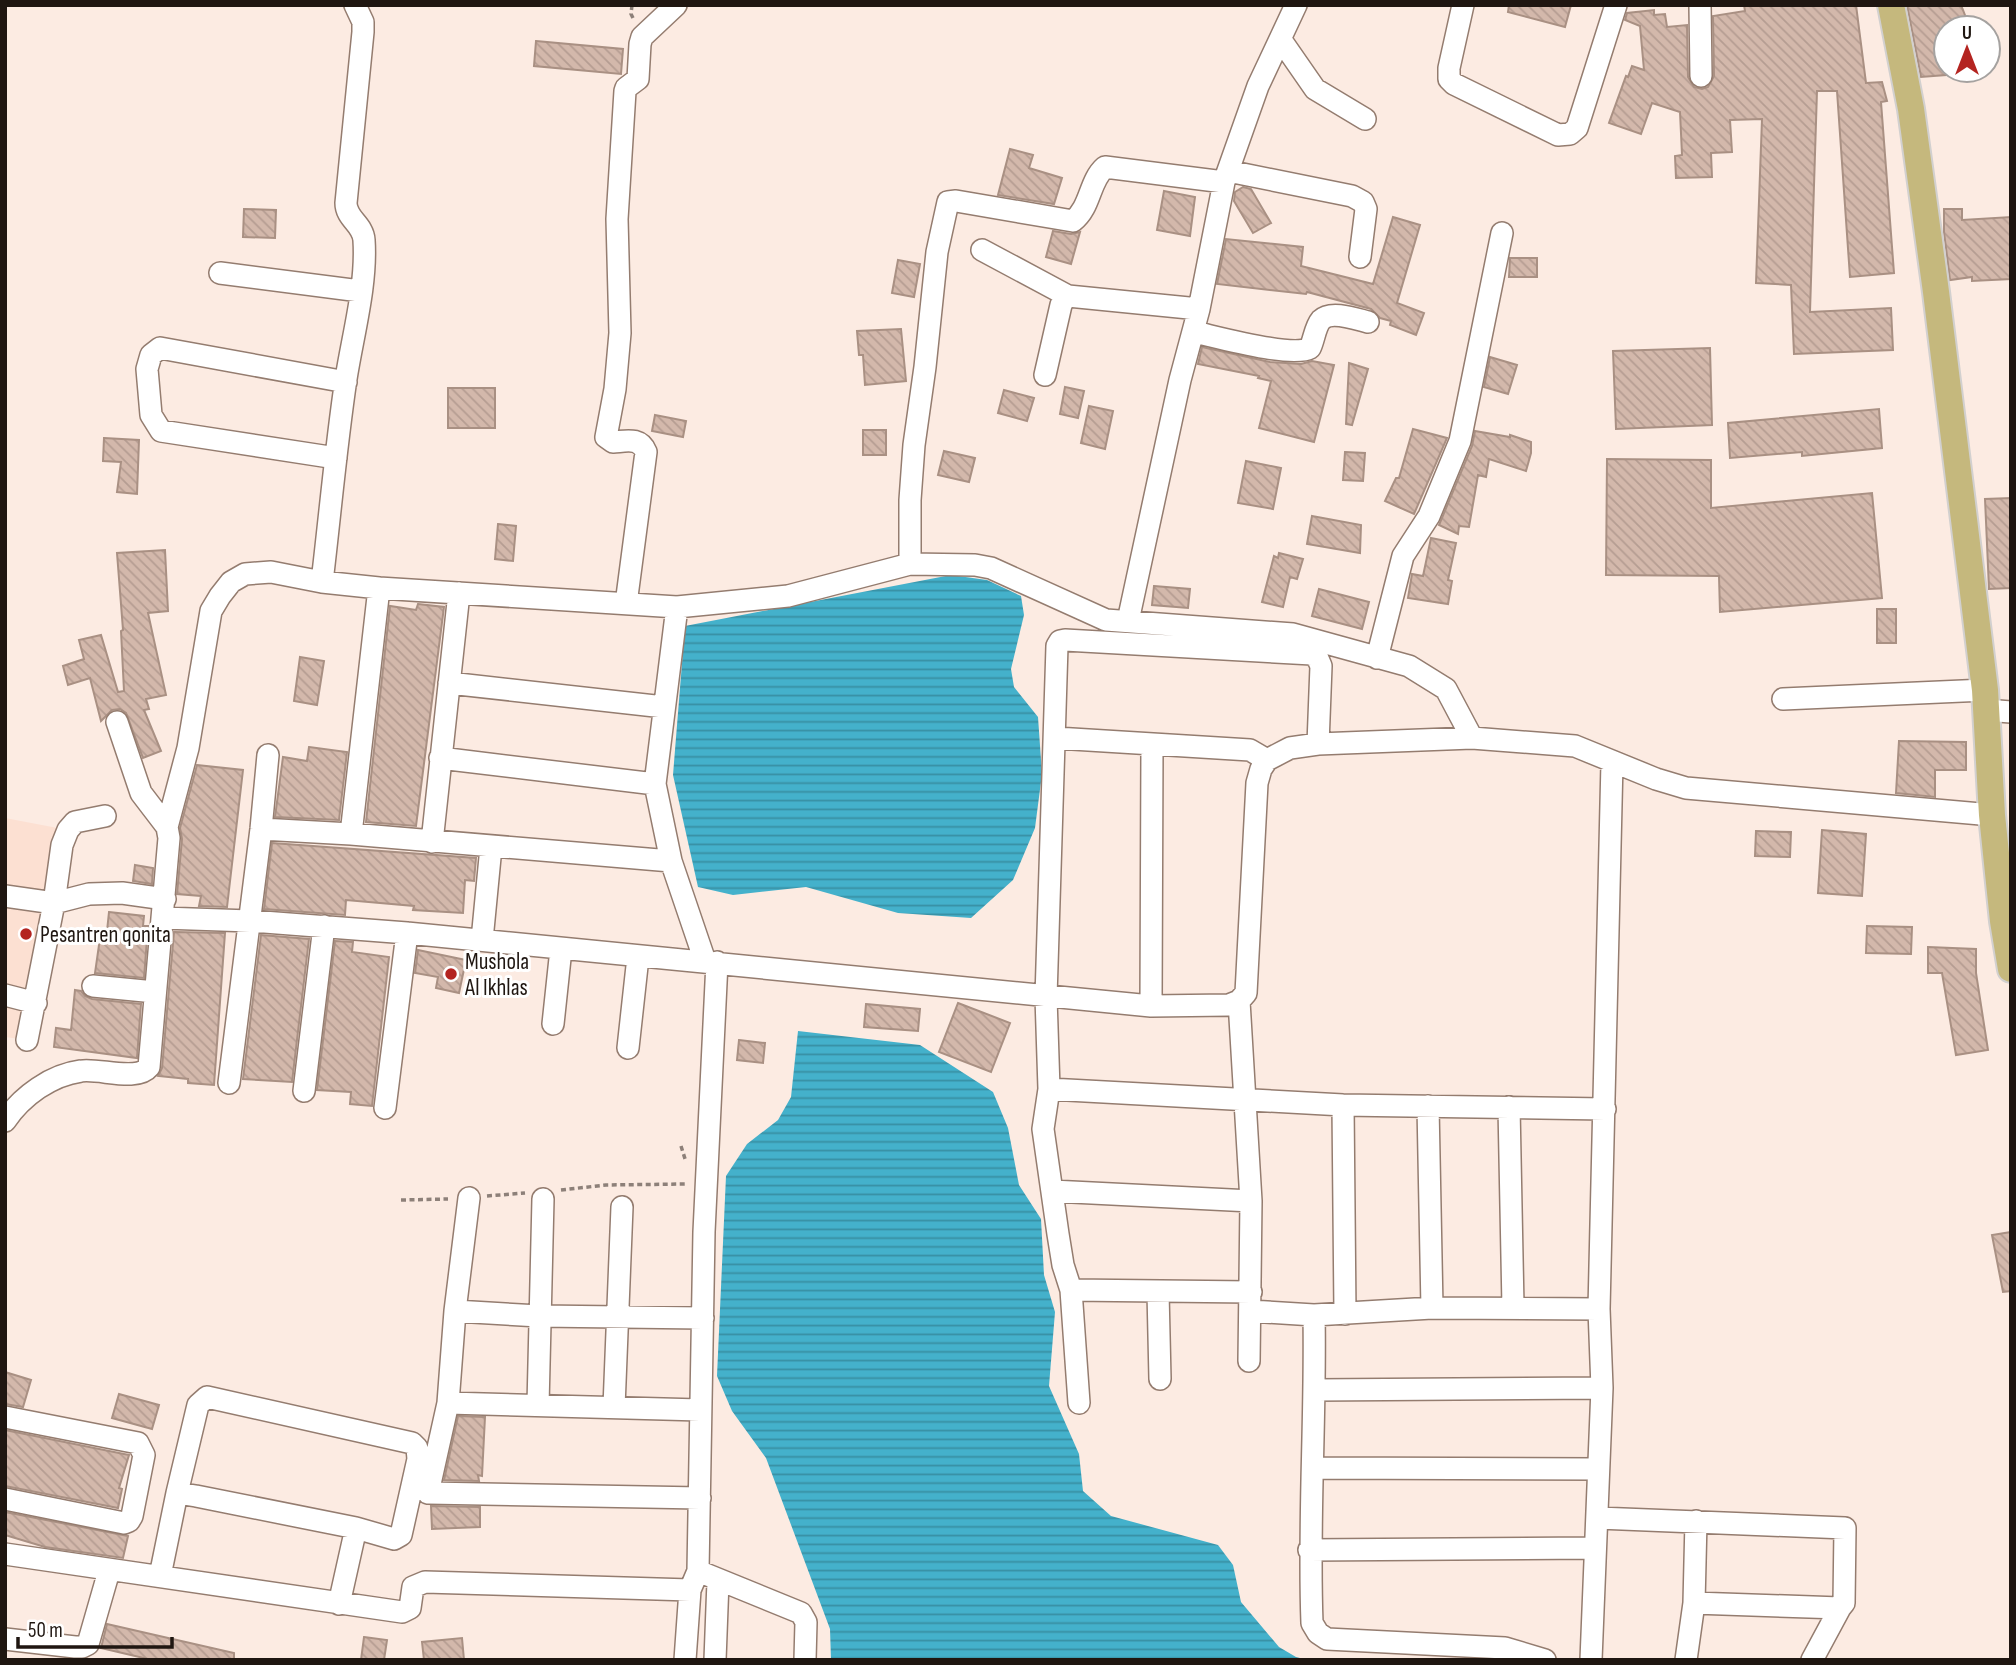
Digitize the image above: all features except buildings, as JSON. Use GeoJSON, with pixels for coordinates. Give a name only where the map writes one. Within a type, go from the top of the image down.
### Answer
{"type":"FeatureCollection","features":[{"type":"Feature","properties":{"kind":"main road"},"geometry":{"type":"LineString","coordinates":[[1891,5],[1923,187],[1994,704],[1992,815],[2011,969]]}},
{"type":"Feature","properties":{"kind":"street"},"geometry":{"type":"LineString","coordinates":[[322,582],[345,382],[360,291],[364,241],[363,232],[346,210],[345,203],[363,32],[363,22],[355,5]]}},
{"type":"Feature","properties":{"kind":"street"},"geometry":{"type":"LineString","coordinates":[[626,604],[646,452],[644,446],[637,441],[613,442],[606,437],[615,388],[620,333],[617,219],[625,91],[638,79],[642,37],[676,5]]}},
{"type":"Feature","properties":{"kind":"street"},"geometry":{"type":"LineString","coordinates":[[1128,621],[1180,380],[1194,332],[1226,177],[1258,86],[1296,5]]}},
{"type":"Feature","properties":{"kind":"street"},"geometry":{"type":"LineString","coordinates":[[1463,5],[1449,79],[1454,84],[1558,135],[1570,134],[1577,128],[1616,5]]}},
{"type":"Feature","properties":{"kind":"street"},"geometry":{"type":"LineString","coordinates":[[1700,5],[1701,76]]}},
{"type":"Feature","properties":{"kind":"street"},"geometry":{"type":"LineString","coordinates":[[1281,40],[1315,89],[1365,119]]}},
{"type":"Feature","properties":{"kind":"street"},"geometry":{"type":"LineString","coordinates":[[910,564],[914,445],[937,252],[948,202],[956,201],[1073,221],[1081,215],[1098,173],[1105,167],[1226,177],[1352,196],[1363,202],[1366,209],[1360,257]]}},
{"type":"Feature","properties":{"kind":"street"},"geometry":{"type":"LineString","coordinates":[[1377,657],[1403,556],[1429,516],[1443,488],[1460,441],[1502,233]]}},
{"type":"Feature","properties":{"kind":"street"},"geometry":{"type":"LineString","coordinates":[[982,250],[1068,296],[1199,309]]}},
{"type":"Feature","properties":{"kind":"street"},"geometry":{"type":"LineString","coordinates":[[220,273],[360,291]]}},
{"type":"Feature","properties":{"kind":"street"},"geometry":{"type":"LineString","coordinates":[[1045,375],[1060,304],[1068,296]]}},
{"type":"Feature","properties":{"kind":"street"},"geometry":{"type":"LineString","coordinates":[[1194,332],[1278,350],[1304,352],[1310,348],[1325,317],[1368,321]]}},
{"type":"Feature","properties":{"kind":"street"},"geometry":{"type":"LineString","coordinates":[[336,458],[162,431],[151,415],[147,369],[151,355],[160,348],[345,382]]}},
{"type":"Feature","properties":{"kind":"street"},"geometry":{"type":"LineString","coordinates":[[5,1121],[34,1090],[64,1075],[88,1070],[137,1074],[145,1072],[149,1067],[164,909],[167,827],[188,748],[211,611],[231,582],[245,574],[271,572],[322,582],[379,588],[677,607],[788,596],[910,564],[975,565],[991,568],[1106,620],[1293,635],[1409,666],[1446,689],[1472,738]]}},
{"type":"Feature","properties":{"kind":"street"},"geometry":{"type":"LineString","coordinates":[[351,834],[379,588]]}},
{"type":"Feature","properties":{"kind":"street"},"geometry":{"type":"LineString","coordinates":[[432,842],[459,593]]}},
{"type":"Feature","properties":{"kind":"street"},"geometry":{"type":"LineString","coordinates":[[677,607],[654,783],[671,861],[711,962],[700,1498],[685,1660]]}},
{"type":"Feature","properties":{"kind":"street"},"geometry":{"type":"LineString","coordinates":[[1079,1403],[1071,1290],[1063,1265],[1043,1129],[1049,1089],[1046,997],[1057,646],[1060,641],[1065,640],[1312,654],[1321,666],[1318,744]]}},
{"type":"Feature","properties":{"kind":"street"},"geometry":{"type":"LineString","coordinates":[[449,683],[664,707]]}},
{"type":"Feature","properties":{"kind":"street"},"geometry":{"type":"LineString","coordinates":[[1783,699],[1994,704]]}},
{"type":"Feature","properties":{"kind":"street"},"geometry":{"type":"LineString","coordinates":[[117,722],[141,793],[167,827]]}},
{"type":"Feature","properties":{"kind":"street"},"geometry":{"type":"LineString","coordinates":[[1056,738],[1250,750],[1267,760]]}},
{"type":"Feature","properties":{"kind":"street"},"geometry":{"type":"LineString","coordinates":[[5,896],[54,903],[89,894],[122,893],[164,909],[250,921],[482,940],[1046,997],[1151,1006],[1229,1005],[1239,1001],[1246,993],[1257,783],[1267,760],[1290,748],[1318,744],[1472,738],[1575,746],[1656,779],[1686,788],[1992,815]]}},
{"type":"Feature","properties":{"kind":"street"},"geometry":{"type":"LineString","coordinates":[[1151,1006],[1152,746]]}},
{"type":"Feature","properties":{"kind":"street"},"geometry":{"type":"LineString","coordinates":[[229,1083],[268,755]]}},
{"type":"Feature","properties":{"kind":"street"},"geometry":{"type":"LineString","coordinates":[[440,758],[654,783]]}},
{"type":"Feature","properties":{"kind":"street"},"geometry":{"type":"LineString","coordinates":[[1591,1660],[1602,1388],[1599,1309],[1612,762]]}},
{"type":"Feature","properties":{"kind":"street"},"geometry":{"type":"LineString","coordinates":[[27,1040],[54,903],[62,845],[68,830],[75,822],[105,816]]}},
{"type":"Feature","properties":{"kind":"street"},"geometry":{"type":"LineString","coordinates":[[261,829],[671,861]]}},
{"type":"Feature","properties":{"kind":"street"},"geometry":{"type":"LineString","coordinates":[[482,940],[491,846]]}},
{"type":"Feature","properties":{"kind":"street"},"geometry":{"type":"LineString","coordinates":[[304,1091],[324,926]]}},
{"type":"Feature","properties":{"kind":"street"},"geometry":{"type":"LineString","coordinates":[[385,1108],[407,933]]}},
{"type":"Feature","properties":{"kind":"street"},"geometry":{"type":"LineString","coordinates":[[553,1024],[561,949]]}},
{"type":"Feature","properties":{"kind":"street"},"geometry":{"type":"LineString","coordinates":[[628,1048],[638,957]]}},
{"type":"Feature","properties":{"kind":"street"},"geometry":{"type":"LineString","coordinates":[[93,986],[155,992]]}},
{"type":"Feature","properties":{"kind":"street"},"geometry":{"type":"LineString","coordinates":[[5,995],[36,1003]]}},
{"type":"Feature","properties":{"kind":"street"},"geometry":{"type":"LineString","coordinates":[[1239,1001],[1251,1201],[1249,1361]]}},
{"type":"Feature","properties":{"kind":"street"},"geometry":{"type":"LineString","coordinates":[[1049,1089],[1343,1105],[1605,1109]]}},
{"type":"Feature","properties":{"kind":"street"},"geometry":{"type":"LineString","coordinates":[[1343,1105],[1345,1314]]}},
{"type":"Feature","properties":{"kind":"street"},"geometry":{"type":"LineString","coordinates":[[1428,1106],[1432,1308]]}},
{"type":"Feature","properties":{"kind":"street"},"geometry":{"type":"LineString","coordinates":[[1509,1107],[1513,1307]]}},
{"type":"Feature","properties":{"kind":"street"},"geometry":{"type":"LineString","coordinates":[[1052,1191],[1251,1201]]}},
{"type":"Feature","properties":{"kind":"street"},"geometry":{"type":"LineString","coordinates":[[538,1405],[544,1194]]}},
{"type":"Feature","properties":{"kind":"street"},"geometry":{"type":"LineString","coordinates":[[468,1198],[447,1403],[428,1493],[700,1498]]}},
{"type":"Feature","properties":{"kind":"street"},"geometry":{"type":"LineString","coordinates":[[614,1407],[622,1207]]}},
{"type":"Feature","properties":{"kind":"street"},"geometry":{"type":"LineString","coordinates":[[1071,1290],[1158,1292],[1250,1301],[1314,1315],[1432,1308],[1599,1309]]}},
{"type":"Feature","properties":{"kind":"street"},"geometry":{"type":"LineString","coordinates":[[1158,1292],[1160,1379]]}},
{"type":"Feature","properties":{"kind":"street"},"geometry":{"type":"LineString","coordinates":[[455,1311],[539,1316],[703,1318]]}},
{"type":"Feature","properties":{"kind":"street"},"geometry":{"type":"LineString","coordinates":[[1314,1315],[1316,1390],[1309,1550],[1312,1623],[1318,1633],[1327,1639],[1504,1648],[1545,1660]]}},
{"type":"Feature","properties":{"kind":"street"},"geometry":{"type":"LineString","coordinates":[[1316,1390],[1602,1388]]}},
{"type":"Feature","properties":{"kind":"street"},"geometry":{"type":"LineString","coordinates":[[160,1576],[177,1493],[198,1405],[207,1397],[412,1443],[417,1448],[418,1459],[401,1535],[394,1539],[356,1528],[177,1493]]}},
{"type":"Feature","properties":{"kind":"street"},"geometry":{"type":"LineString","coordinates":[[447,1403],[700,1410]]}},
{"type":"Feature","properties":{"kind":"street"},"geometry":{"type":"LineString","coordinates":[[5,1417],[138,1443],[144,1455],[132,1516],[124,1523],[5,1499]]}},
{"type":"Feature","properties":{"kind":"street"},"geometry":{"type":"LineString","coordinates":[[1313,1468],[1598,1469]]}},
{"type":"Feature","properties":{"kind":"street"},"geometry":{"type":"LineString","coordinates":[[1598,1518],[1845,1528],[1844,1603],[1812,1660]]}},
{"type":"Feature","properties":{"kind":"street"},"geometry":{"type":"LineString","coordinates":[[1686,1660],[1694,1603],[1696,1521]]}},
{"type":"Feature","properties":{"kind":"street"},"geometry":{"type":"LineString","coordinates":[[339,1604],[356,1528]]}},
{"type":"Feature","properties":{"kind":"street"},"geometry":{"type":"LineString","coordinates":[[1309,1550],[1594,1548]]}},
{"type":"Feature","properties":{"kind":"street"},"geometry":{"type":"LineString","coordinates":[[5,1555],[402,1612],[410,1608],[413,1587],[425,1582],[718,1581],[801,1614],[806,1622],[805,1660]]}},
{"type":"Feature","properties":{"kind":"street"},"geometry":{"type":"LineString","coordinates":[[5,1639],[75,1647],[88,1644],[109,1571]]}},
{"type":"Feature","properties":{"kind":"street"},"geometry":{"type":"LineString","coordinates":[[715,1660],[718,1581]]}},
{"type":"Feature","properties":{"kind":"street"},"geometry":{"type":"LineString","coordinates":[[1694,1603],[1840,1608]]}},
{"type":"Feature","properties":{"kind":"street"},"geometry":{"type":"LineString","coordinates":[[690,1612],[695,1642],[694,1660]]}},
{"type":"Feature","properties":{"kind":"path"},"geometry":{"type":"LineString","coordinates":[[681,1146],[689,1170]]}},
{"type":"Feature","properties":{"kind":"path"},"geometry":{"type":"LineString","coordinates":[[401,1200],[544,1194],[606,1185],[692,1183]]}},
{"type":"Feature","properties":{"kind":"shaded area","name":"Pesantren qonita"},"geometry":{"type":"Polygon","coordinates":[[[5,818],[68,830],[27,1040],[5,1037],[5,818]]]}},
{"type":"Feature","properties":{"kind":"water"},"geometry":{"type":"Polygon","coordinates":[[[951,575],[987,580],[1021,596],[1024,615],[1011,669],[1014,687],[1038,717],[1042,774],[1035,828],[1013,880],[971,918],[898,913],[806,887],[733,895],[698,887],[673,775],[685,626],[951,575]]]}},
{"type":"Feature","properties":{"kind":"water"},"geometry":{"type":"Polygon","coordinates":[[[798,1031],[920,1045],[993,1092],[1008,1128],[1019,1185],[1041,1219],[1044,1275],[1055,1312],[1049,1386],[1079,1454],[1083,1491],[1111,1516],[1218,1545],[1233,1565],[1241,1602],[1279,1647],[1296,1657],[1308,1660],[831,1660],[830,1629],[766,1458],[732,1411],[717,1376],[726,1176],[747,1144],[778,1120],[791,1097],[798,1031]]]}},
{"type":"Feature","properties":{"kind":"place","name":"Pesantren qonita"},"geometry":{"type":"Point","coordinates":[26,934]}},
{"type":"Feature","properties":{"kind":"place","name":"Mushola Al Ikhlas"},"geometry":{"type":"Point","coordinates":[451,974]}}]}
